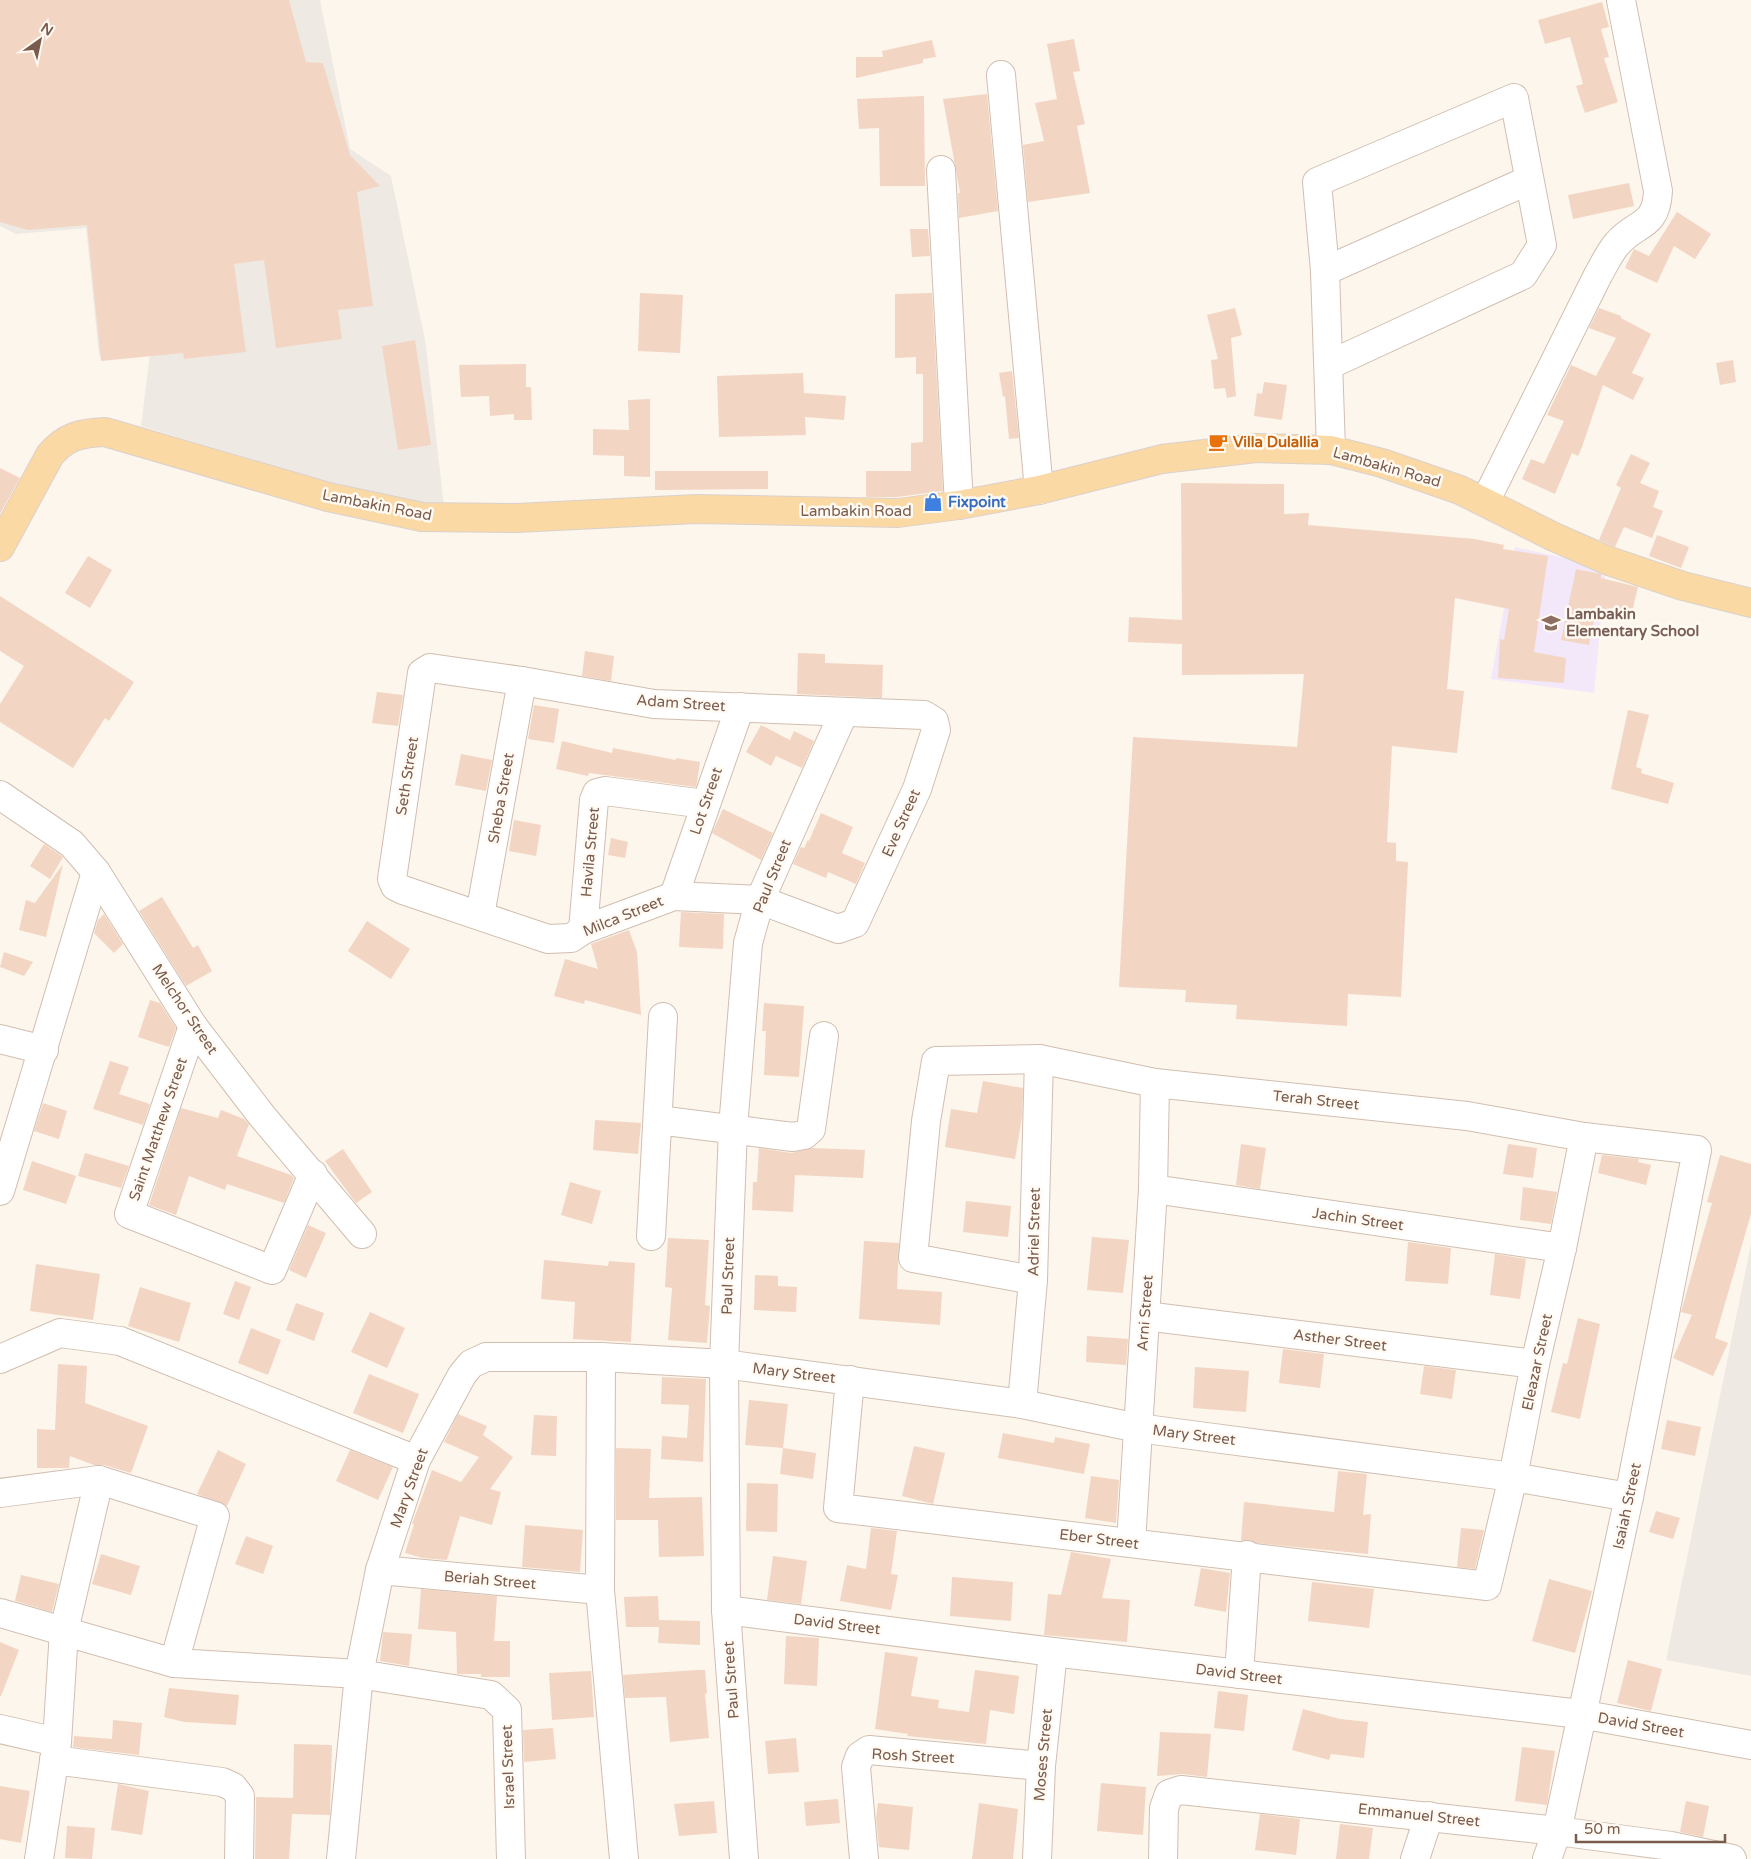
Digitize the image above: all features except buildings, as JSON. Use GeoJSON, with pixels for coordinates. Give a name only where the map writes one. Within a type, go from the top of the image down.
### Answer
{"type":"FeatureCollection","features":[{"type":"Feature","properties":{"kind":"main road","name":"Lambakin Road"},"geometry":{"type":"LineString","coordinates":[[0,547],[50,455],[60,444],[73,435],[87,432],[105,432],[328,497],[422,517],[517,518],[696,509],[898,513],[960,505],[1039,490],[1162,459],[1256,448],[1330,450],[1421,475],[1460,490],[1609,561],[1683,586],[1751,603]]}},
{"type":"Feature","properties":{"kind":"street"},"geometry":{"type":"LineString","coordinates":[[1485,502],[1598,275],[1617,244],[1642,226],[1657,209],[1658,191],[1621,0]]}},
{"type":"Feature","properties":{"kind":"street"},"geometry":{"type":"LineString","coordinates":[[1001,75],[1039,490]]}},
{"type":"Feature","properties":{"kind":"street"},"geometry":{"type":"LineString","coordinates":[[1330,365],[1522,275],[1542,246],[1514,98],[1317,182],[1325,271],[1330,365],[1330,450]]}},
{"type":"Feature","properties":{"kind":"street"},"geometry":{"type":"LineString","coordinates":[[941,170],[960,505]]}},
{"type":"Feature","properties":{"kind":"street"},"geometry":{"type":"LineString","coordinates":[[1325,271],[1529,180]]}},
{"type":"Feature","properties":{"kind":"street","name":"Adam Street"},"geometry":{"type":"LineString","coordinates":[[430,668],[522,681],[654,704],[924,715],[934,720]]}},
{"type":"Feature","properties":{"kind":"street","name":"Seth Street"},"geometry":{"type":"LineString","coordinates":[[395,886],[392,879],[422,673],[430,668]]}},
{"type":"Feature","properties":{"kind":"street","name":"Sheba Street"},"geometry":{"type":"LineString","coordinates":[[480,915],[522,681]]}},
{"type":"Feature","properties":{"kind":"street","name":"Lot Street"},"geometry":{"type":"LineString","coordinates":[[674,896],[740,707]]}},
{"type":"Feature","properties":{"kind":"street","name":"Paul Street"},"geometry":{"type":"LineString","coordinates":[[744,1859],[726,1610],[724,1364],[733,1128],[748,943],[760,900],[844,712]]}},
{"type":"Feature","properties":{"kind":"street","name":"Eve Street"},"geometry":{"type":"LineString","coordinates":[[855,923],[917,789],[936,730],[934,720]]}},
{"type":"Feature","properties":{"kind":"street","name":"Havila Street"},"geometry":{"type":"LineString","coordinates":[[583,930],[594,800],[597,793],[605,791],[705,804]]}},
{"type":"Feature","properties":{"kind":"street","name":"Melchor Street"},"geometry":{"type":"LineString","coordinates":[[0,795],[72,844],[96,872],[193,1026],[262,1116],[362,1234]]}},
{"type":"Feature","properties":{"kind":"street"},"geometry":{"type":"LineString","coordinates":[[0,1191],[44,1050],[96,872]]}},
{"type":"Feature","properties":{"kind":"street","name":"Milca Street"},"geometry":{"type":"LineString","coordinates":[[395,886],[548,939],[571,938],[583,930],[674,896],[760,900],[838,929],[855,923]]}},
{"type":"Feature","properties":{"kind":"street"},"geometry":{"type":"LineString","coordinates":[[651,1236],[663,1018]]}},
{"type":"Feature","properties":{"kind":"street","name":"Saint Matthew Street"},"geometry":{"type":"LineString","coordinates":[[193,1026],[129,1214],[272,1270],[312,1174]]}},
{"type":"Feature","properties":{"kind":"street"},"geometry":{"type":"LineString","coordinates":[[658,1120],[793,1137],[804,1135],[812,1129],[824,1036]]}},
{"type":"Feature","properties":{"kind":"street"},"geometry":{"type":"LineString","coordinates":[[0,1040],[44,1050]]}},
{"type":"Feature","properties":{"kind":"street","name":"Terah Street"},"geometry":{"type":"LineString","coordinates":[[1033,1280],[913,1258],[926,1121],[936,1061],[1038,1059],[1155,1083],[1468,1116],[1584,1138],[1697,1150]]}},
{"type":"Feature","properties":{"kind":"street","name":"Adriel Street"},"geometry":{"type":"LineString","coordinates":[[1022,1404],[1033,1280],[1038,1059]]}},
{"type":"Feature","properties":{"kind":"street","name":"Arni Street"},"geometry":{"type":"LineString","coordinates":[[1132,1543],[1153,1190],[1155,1083]]}},
{"type":"Feature","properties":{"kind":"street","name":"Eleazar Street"},"geometry":{"type":"LineString","coordinates":[[1487,1586],[1513,1477],[1535,1364],[1562,1248],[1584,1138]]}},
{"type":"Feature","properties":{"kind":"street","name":"Isaiah Street"},"geometry":{"type":"LineString","coordinates":[[1547,1859],[1557,1831],[1580,1714],[1629,1497],[1697,1150]]}},
{"type":"Feature","properties":{"kind":"street","name":"Jachin Street"},"geometry":{"type":"LineString","coordinates":[[1153,1190],[1562,1248]]}},
{"type":"Feature","properties":{"kind":"street","name":"Asther Street"},"geometry":{"type":"LineString","coordinates":[[1145,1316],[1535,1364]]}},
{"type":"Feature","properties":{"kind":"street"},"geometry":{"type":"LineString","coordinates":[[0,1359],[60,1333],[120,1341],[416,1460]]}},
{"type":"Feature","properties":{"kind":"street","name":"Mary Street"},"geometry":{"type":"LineString","coordinates":[[341,1859],[359,1674],[380,1570],[416,1460],[462,1375],[471,1364],[486,1357],[601,1357],[724,1364],[1022,1404],[1138,1428],[1513,1477],[1629,1497]]}},
{"type":"Feature","properties":{"kind":"street"},"geometry":{"type":"LineString","coordinates":[[601,1357],[600,1590],[624,1859]]}},
{"type":"Feature","properties":{"kind":"street","name":"Eber Street"},"geometry":{"type":"LineString","coordinates":[[850,1380],[838,1508],[1247,1555],[1487,1586]]}},
{"type":"Feature","properties":{"kind":"street"},"geometry":{"type":"LineString","coordinates":[[0,1493],[99,1480],[215,1516],[174,1663]]}},
{"type":"Feature","properties":{"kind":"street"},"geometry":{"type":"LineString","coordinates":[[39,1859],[56,1751],[64,1631],[99,1480]]}},
{"type":"Feature","properties":{"kind":"street"},"geometry":{"type":"LineString","coordinates":[[1239,1674],[1247,1555]]}},
{"type":"Feature","properties":{"kind":"street","name":"Beriah Street"},"geometry":{"type":"LineString","coordinates":[[380,1570],[600,1590]]}},
{"type":"Feature","properties":{"kind":"street","name":"David Street"},"geometry":{"type":"LineString","coordinates":[[726,1610],[1053,1652],[1580,1714],[1751,1746]]}},
{"type":"Feature","properties":{"kind":"street","name":"Israel Street"},"geometry":{"type":"LineString","coordinates":[[0,1613],[174,1663],[359,1674],[491,1695],[507,1710],[512,1859]]}},
{"type":"Feature","properties":{"kind":"street","name":"Moses Street"},"geometry":{"type":"LineString","coordinates":[[1037,1859],[1041,1766],[1053,1652]]}},
{"type":"Feature","properties":{"kind":"street"},"geometry":{"type":"LineString","coordinates":[[0,1729],[56,1751],[222,1782],[233,1787],[240,1796],[239,1859]]}},
{"type":"Feature","properties":{"kind":"street","name":"Rosh Street"},"geometry":{"type":"LineString","coordinates":[[864,1859],[856,1767],[860,1756],[869,1750],[1041,1766]]}},
{"type":"Feature","properties":{"kind":"street","name":"Emmanuel Street"},"geometry":{"type":"LineString","coordinates":[[1163,1859],[1164,1808],[1169,1794],[1182,1790],[1557,1831],[1669,1852],[1732,1859]]}},
{"type":"Feature","properties":{"kind":"street"},"geometry":{"type":"LineString","coordinates":[[1415,1859],[1429,1816]]}},
{"type":"Feature","properties":{"kind":"shaded area"},"geometry":{"type":"Polygon","coordinates":[[[0,0],[320,0],[350,149],[391,176],[426,345],[444,508],[362,493],[141,426],[150,353],[99,355],[86,228],[16,234],[0,226],[0,0]]]}},
{"type":"Feature","properties":{"kind":"shaded area","name":"Lambakin Elementary School"},"geometry":{"type":"Polygon","coordinates":[[[1515,547],[1606,567],[1594,693],[1491,679],[1515,547]]]}},
{"type":"Feature","properties":{"kind":"shaded area"},"geometry":{"type":"Polygon","coordinates":[[[1751,1244],[1751,1676],[1666,1660],[1751,1244]]]}},
{"type":"Feature","properties":{"kind":"place","name":"Villa Dulallia"},"geometry":{"type":"Point","coordinates":[1218,442]}},
{"type":"Feature","properties":{"kind":"place","name":"Fixpoint"},"geometry":{"type":"Point","coordinates":[933,502]}},
{"type":"Feature","properties":{"kind":"place","name":"Lambakin Elementary School"},"geometry":{"type":"Point","coordinates":[1551,623]}}]}
